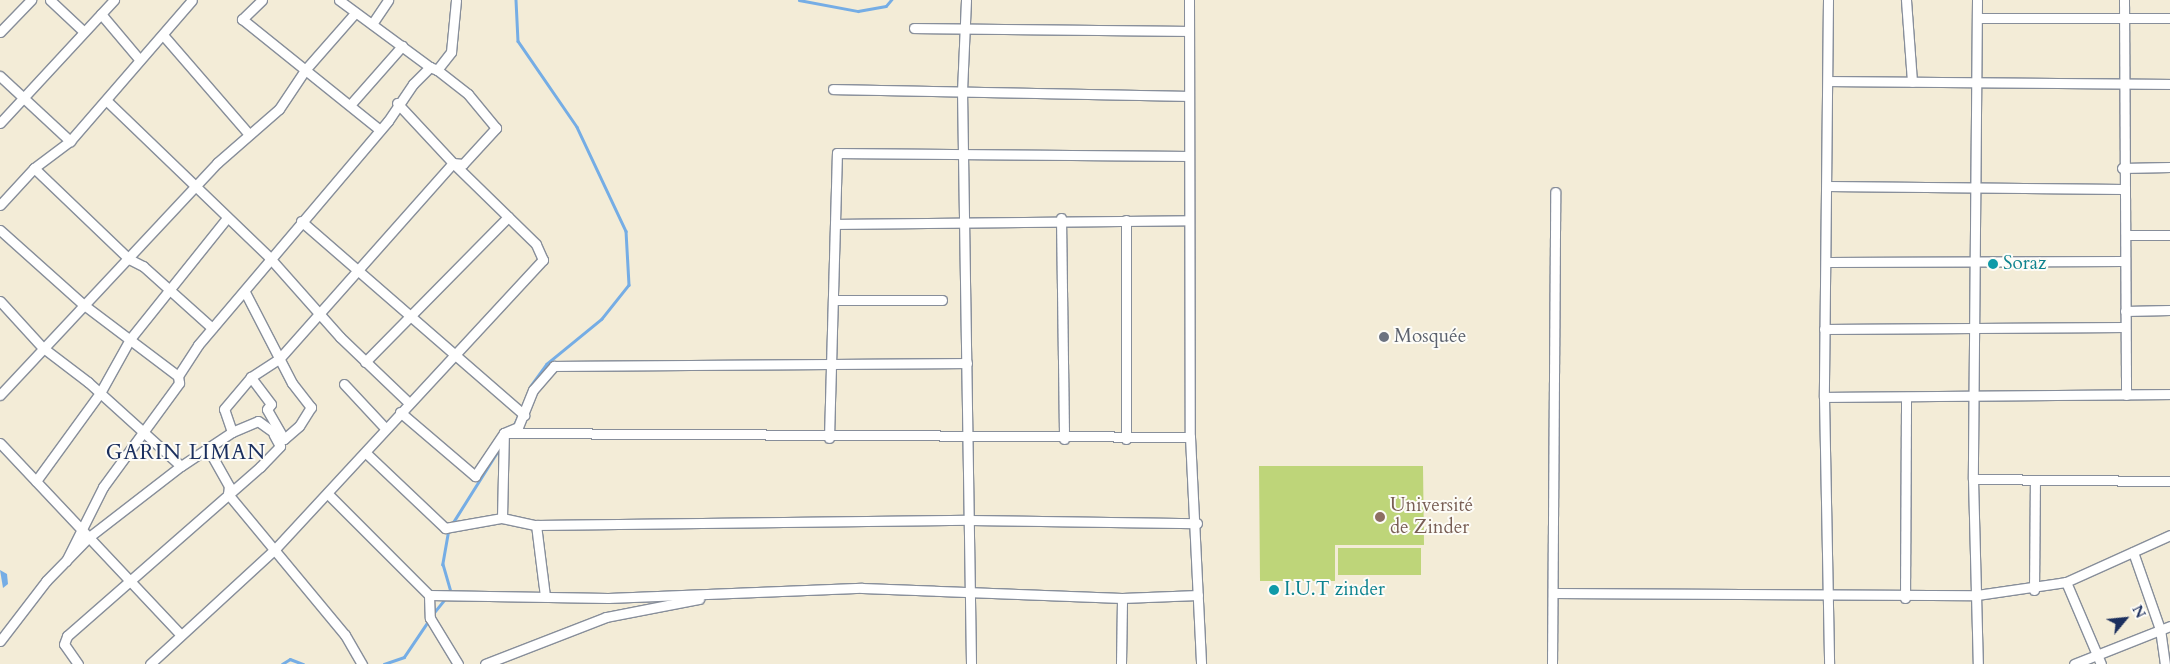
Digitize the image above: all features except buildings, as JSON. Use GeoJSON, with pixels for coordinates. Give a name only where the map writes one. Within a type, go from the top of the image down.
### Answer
{"type":"FeatureCollection","features":[{"type":"Feature","properties":{"kind":"street"},"geometry":{"type":"LineString","coordinates":[[0,32],[31,0]]}},
{"type":"Feature","properties":{"kind":"street"},"geometry":{"type":"LineString","coordinates":[[50,0],[83,31]]}},
{"type":"Feature","properties":{"kind":"street"},"geometry":{"type":"LineString","coordinates":[[0,123],[83,31],[114,0]]}},
{"type":"Feature","properties":{"kind":"street"},"geometry":{"type":"LineString","coordinates":[[0,205],[34,168],[70,141],[107,101],[139,59],[163,35],[192,0]]}},
{"type":"Feature","properties":{"kind":"street"},"geometry":{"type":"LineString","coordinates":[[262,0],[242,19],[380,130]]}},
{"type":"Feature","properties":{"kind":"street"},"geometry":{"type":"LineString","coordinates":[[339,0],[468,94],[496,128],[463,164],[453,163]]}},
{"type":"Feature","properties":{"kind":"street"},"geometry":{"type":"LineString","coordinates":[[372,24],[388,0]]}},
{"type":"Feature","properties":{"kind":"street"},"geometry":{"type":"LineString","coordinates":[[86,534],[102,487],[179,384],[178,376],[212,328],[245,292],[269,257],[380,130],[397,103],[451,52],[456,0]]}},
{"type":"Feature","properties":{"kind":"street"},"geometry":{"type":"LineString","coordinates":[[966,0],[967,27],[962,90],[967,220],[971,664]]}},
{"type":"Feature","properties":{"kind":"street"},"geometry":{"type":"LineString","coordinates":[[1189,0],[1186,156],[1189,220],[1190,437],[1197,523],[1201,664]]}},
{"type":"Feature","properties":{"kind":"street"},"geometry":{"type":"LineString","coordinates":[[1828,0],[1828,186],[1824,397],[1829,664]]}},
{"type":"Feature","properties":{"kind":"street"},"geometry":{"type":"LineString","coordinates":[[1906,0],[1912,82]]}},
{"type":"Feature","properties":{"kind":"street"},"geometry":{"type":"LineString","coordinates":[[1977,0],[1973,479],[1978,664]]}},
{"type":"Feature","properties":{"kind":"street"},"geometry":{"type":"LineString","coordinates":[[2124,0],[2122,168],[2127,235],[2125,261],[2126,395]]}},
{"type":"Feature","properties":{"kind":"street"},"geometry":{"type":"LineString","coordinates":[[0,395],[42,347],[129,259],[248,133],[279,109],[305,70],[355,13]]}},
{"type":"Feature","properties":{"kind":"street"},"geometry":{"type":"LineString","coordinates":[[101,14],[139,59]]}},
{"type":"Feature","properties":{"kind":"street"},"geometry":{"type":"LineString","coordinates":[[1977,18],[2170,18]]}},
{"type":"Feature","properties":{"kind":"street"},"geometry":{"type":"LineString","coordinates":[[914,28],[967,27],[1188,31]]}},
{"type":"Feature","properties":{"kind":"street"},"geometry":{"type":"LineString","coordinates":[[163,35],[248,133]]}},
{"type":"Feature","properties":{"kind":"street"},"geometry":{"type":"LineString","coordinates":[[350,106],[402,46]]}},
{"type":"Feature","properties":{"kind":"street"},"geometry":{"type":"LineString","coordinates":[[0,76],[70,141]]}},
{"type":"Feature","properties":{"kind":"street"},"geometry":{"type":"LineString","coordinates":[[1828,81],[2170,84]]}},
{"type":"Feature","properties":{"kind":"street"},"geometry":{"type":"LineString","coordinates":[[833,88],[1187,96]]}},
{"type":"Feature","properties":{"kind":"street"},"geometry":{"type":"LineString","coordinates":[[107,101],[269,257],[365,362],[408,402]]}},
{"type":"Feature","properties":{"kind":"street"},"geometry":{"type":"LineString","coordinates":[[150,664],[180,634],[276,548],[367,454],[385,428],[408,402],[543,260],[536,244],[453,163],[397,103]]}},
{"type":"Feature","properties":{"kind":"street"},"geometry":{"type":"LineString","coordinates":[[830,438],[837,153],[1186,156]]}},
{"type":"Feature","properties":{"kind":"street"},"geometry":{"type":"LineString","coordinates":[[232,432],[224,409],[251,377],[279,359],[357,268],[453,163]]}},
{"type":"Feature","properties":{"kind":"street"},"geometry":{"type":"LineString","coordinates":[[2122,168],[2170,167]]}},
{"type":"Feature","properties":{"kind":"street"},"geometry":{"type":"LineString","coordinates":[[34,168],[129,259],[167,288],[212,328]]}},
{"type":"Feature","properties":{"kind":"street"},"geometry":{"type":"LineString","coordinates":[[1828,186],[1975,189],[2123,189]]}},
{"type":"Feature","properties":{"kind":"street"},"geometry":{"type":"LineString","coordinates":[[1552,664],[1554,192]]}},
{"type":"Feature","properties":{"kind":"street"},"geometry":{"type":"LineString","coordinates":[[365,362],[413,316],[508,217]]}},
{"type":"Feature","properties":{"kind":"street"},"geometry":{"type":"LineString","coordinates":[[36,480],[100,393],[130,338],[167,288],[227,218]]}},
{"type":"Feature","properties":{"kind":"street"},"geometry":{"type":"LineString","coordinates":[[835,224],[1061,218],[1189,220]]}},
{"type":"Feature","properties":{"kind":"street"},"geometry":{"type":"LineString","coordinates":[[1061,218],[1064,439]]}},
{"type":"Feature","properties":{"kind":"street"},"geometry":{"type":"LineString","coordinates":[[1126,220],[1126,439]]}},
{"type":"Feature","properties":{"kind":"street"},"geometry":{"type":"LineString","coordinates":[[301,221],[413,316],[454,355],[524,415]]}},
{"type":"Feature","properties":{"kind":"street"},"geometry":{"type":"LineString","coordinates":[[0,230],[84,305],[178,376]]}},
{"type":"Feature","properties":{"kind":"street"},"geometry":{"type":"LineString","coordinates":[[2127,235],[2170,235]]}},
{"type":"Feature","properties":{"kind":"street"},"geometry":{"type":"LineString","coordinates":[[1827,262],[2125,261]]}},
{"type":"Feature","properties":{"kind":"street"},"geometry":{"type":"LineString","coordinates":[[245,292],[279,359],[311,407],[300,426],[284,439]]}},
{"type":"Feature","properties":{"kind":"street"},"geometry":{"type":"LineString","coordinates":[[833,300],[942,300]]}},
{"type":"Feature","properties":{"kind":"street"},"geometry":{"type":"LineString","coordinates":[[0,301],[42,347],[145,431],[180,466]]}},
{"type":"Feature","properties":{"kind":"street"},"geometry":{"type":"LineString","coordinates":[[2125,311],[2170,310]]}},
{"type":"Feature","properties":{"kind":"street"},"geometry":{"type":"LineString","coordinates":[[1824,329],[1975,326],[2125,327]]}},
{"type":"Feature","properties":{"kind":"street"},"geometry":{"type":"LineString","coordinates":[[400,412],[475,476],[504,434],[518,427],[533,390],[554,366],[831,362],[967,364]]}},
{"type":"Feature","properties":{"kind":"street"},"geometry":{"type":"LineString","coordinates":[[251,377],[271,404],[267,409],[284,439]]}},
{"type":"Feature","properties":{"kind":"street"},"geometry":{"type":"LineString","coordinates":[[344,384],[385,428]]}},
{"type":"Feature","properties":{"kind":"street"},"geometry":{"type":"LineString","coordinates":[[1824,397],[1973,398],[2170,394]]}},
{"type":"Feature","properties":{"kind":"street"},"geometry":{"type":"LineString","coordinates":[[1905,598],[1906,398]]}},
{"type":"Feature","properties":{"kind":"street"},"geometry":{"type":"LineString","coordinates":[[0,640],[86,534],[180,466],[232,432],[258,422],[272,433],[284,439]]}},
{"type":"Feature","properties":{"kind":"street"},"geometry":{"type":"LineString","coordinates":[[78,664],[64,644],[67,636],[278,450],[272,433]]}},
{"type":"Feature","properties":{"kind":"street"},"geometry":{"type":"LineString","coordinates":[[504,434],[830,438],[1126,439],[1190,437]]}},
{"type":"Feature","properties":{"kind":"street"},"geometry":{"type":"LineString","coordinates":[[502,518],[504,434]]}},
{"type":"Feature","properties":{"kind":"street"},"geometry":{"type":"LineString","coordinates":[[0,443],[180,634]]}},
{"type":"Feature","properties":{"kind":"street"},"geometry":{"type":"LineString","coordinates":[[207,447],[228,486],[228,494],[276,548],[354,647],[362,664]]}},
{"type":"Feature","properties":{"kind":"street"},"geometry":{"type":"LineString","coordinates":[[367,454],[437,524],[450,528],[502,518],[536,525],[970,520],[1084,525],[1197,523]]}},
{"type":"Feature","properties":{"kind":"street"},"geometry":{"type":"LineString","coordinates":[[1973,479],[2170,481]]}},
{"type":"Feature","properties":{"kind":"street"},"geometry":{"type":"LineString","coordinates":[[2034,590],[2035,481]]}},
{"type":"Feature","properties":{"kind":"street"},"geometry":{"type":"LineString","coordinates":[[328,494],[429,595],[430,618],[458,664]]}},
{"type":"Feature","properties":{"kind":"street"},"geometry":{"type":"LineString","coordinates":[[536,525],[544,596]]}},
{"type":"Feature","properties":{"kind":"street"},"geometry":{"type":"LineString","coordinates":[[1553,593],[1905,598],[2034,590],[2066,582],[2170,535]]}},
{"type":"Feature","properties":{"kind":"street"},"geometry":{"type":"LineString","coordinates":[[2133,552],[2160,629],[2165,664]]}},
{"type":"Feature","properties":{"kind":"street"},"geometry":{"type":"LineString","coordinates":[[2066,582],[2099,660]]}},
{"type":"Feature","properties":{"kind":"street"},"geometry":{"type":"LineString","coordinates":[[429,595],[729,594],[826,588],[969,591],[1122,598],[1198,596]]}},
{"type":"Feature","properties":{"kind":"street"},"geometry":{"type":"LineString","coordinates":[[485,664],[606,617],[729,594]]}},
{"type":"Feature","properties":{"kind":"street"},"geometry":{"type":"LineString","coordinates":[[1121,664],[1122,598]]}},
{"type":"Feature","properties":{"kind":"street"},"geometry":{"type":"LineString","coordinates":[[2074,664],[2099,660],[2160,629],[2170,626]]}},
{"type":"Feature","properties":{"kind":"green space"},"geometry":{"type":"Polygon","coordinates":[[[1259,466],[1423,466],[1424,545],[1335,545],[1335,581],[1260,581],[1259,466]]]}},
{"type":"Feature","properties":{"kind":"green space"},"geometry":{"type":"Polygon","coordinates":[[[1338,548],[1421,548],[1421,575],[1338,575],[1338,548]]]}},
{"type":"Feature","properties":{"kind":"water"},"geometry":{"type":"Polygon","coordinates":[[[0,570],[7,574],[8,584],[3,588],[0,570]]]}},
{"type":"Feature","properties":{"kind":"waterway"},"geometry":{"type":"LineString","coordinates":[[516,0],[518,41],[577,127],[626,231],[629,285],[602,319],[547,364],[531,386]]}},
{"type":"Feature","properties":{"kind":"waterway"},"geometry":{"type":"LineString","coordinates":[[799,0],[858,11],[886,6],[891,0]]}},
{"type":"Feature","properties":{"kind":"waterway"},"geometry":{"type":"LineString","coordinates":[[513,427],[519,414]]}},
{"type":"Feature","properties":{"kind":"waterway"},"geometry":{"type":"LineString","coordinates":[[452,524],[501,446]]}},
{"type":"Feature","properties":{"kind":"waterway"},"geometry":{"type":"LineString","coordinates":[[449,529],[443,564],[451,592]]}},
{"type":"Feature","properties":{"kind":"waterway"},"geometry":{"type":"LineString","coordinates":[[432,615],[446,598]]}},
{"type":"Feature","properties":{"kind":"waterway"},"geometry":{"type":"LineString","coordinates":[[384,664],[404,657],[429,620]]}},
{"type":"Feature","properties":{"kind":"waterway"},"geometry":{"type":"LineString","coordinates":[[282,664],[290,659],[303,664]]}},
{"type":"Feature","properties":{"kind":"place","name":"Soraz"},"geometry":{"type":"Point","coordinates":[1993,264]}},
{"type":"Feature","properties":{"kind":"place","name":"Mosquée"},"geometry":{"type":"Point","coordinates":[1384,337]}},
{"type":"Feature","properties":{"kind":"place","name":"Université de Zinder"},"geometry":{"type":"Point","coordinates":[1380,517]}},
{"type":"Feature","properties":{"kind":"place","name":"I.U.T zinder"},"geometry":{"type":"Point","coordinates":[1274,590]}},
{"type":"Feature","properties":{"kind":"district","name":"GARIN LIMAN"},"geometry":{"type":"Point","coordinates":[186,453]}}]}
